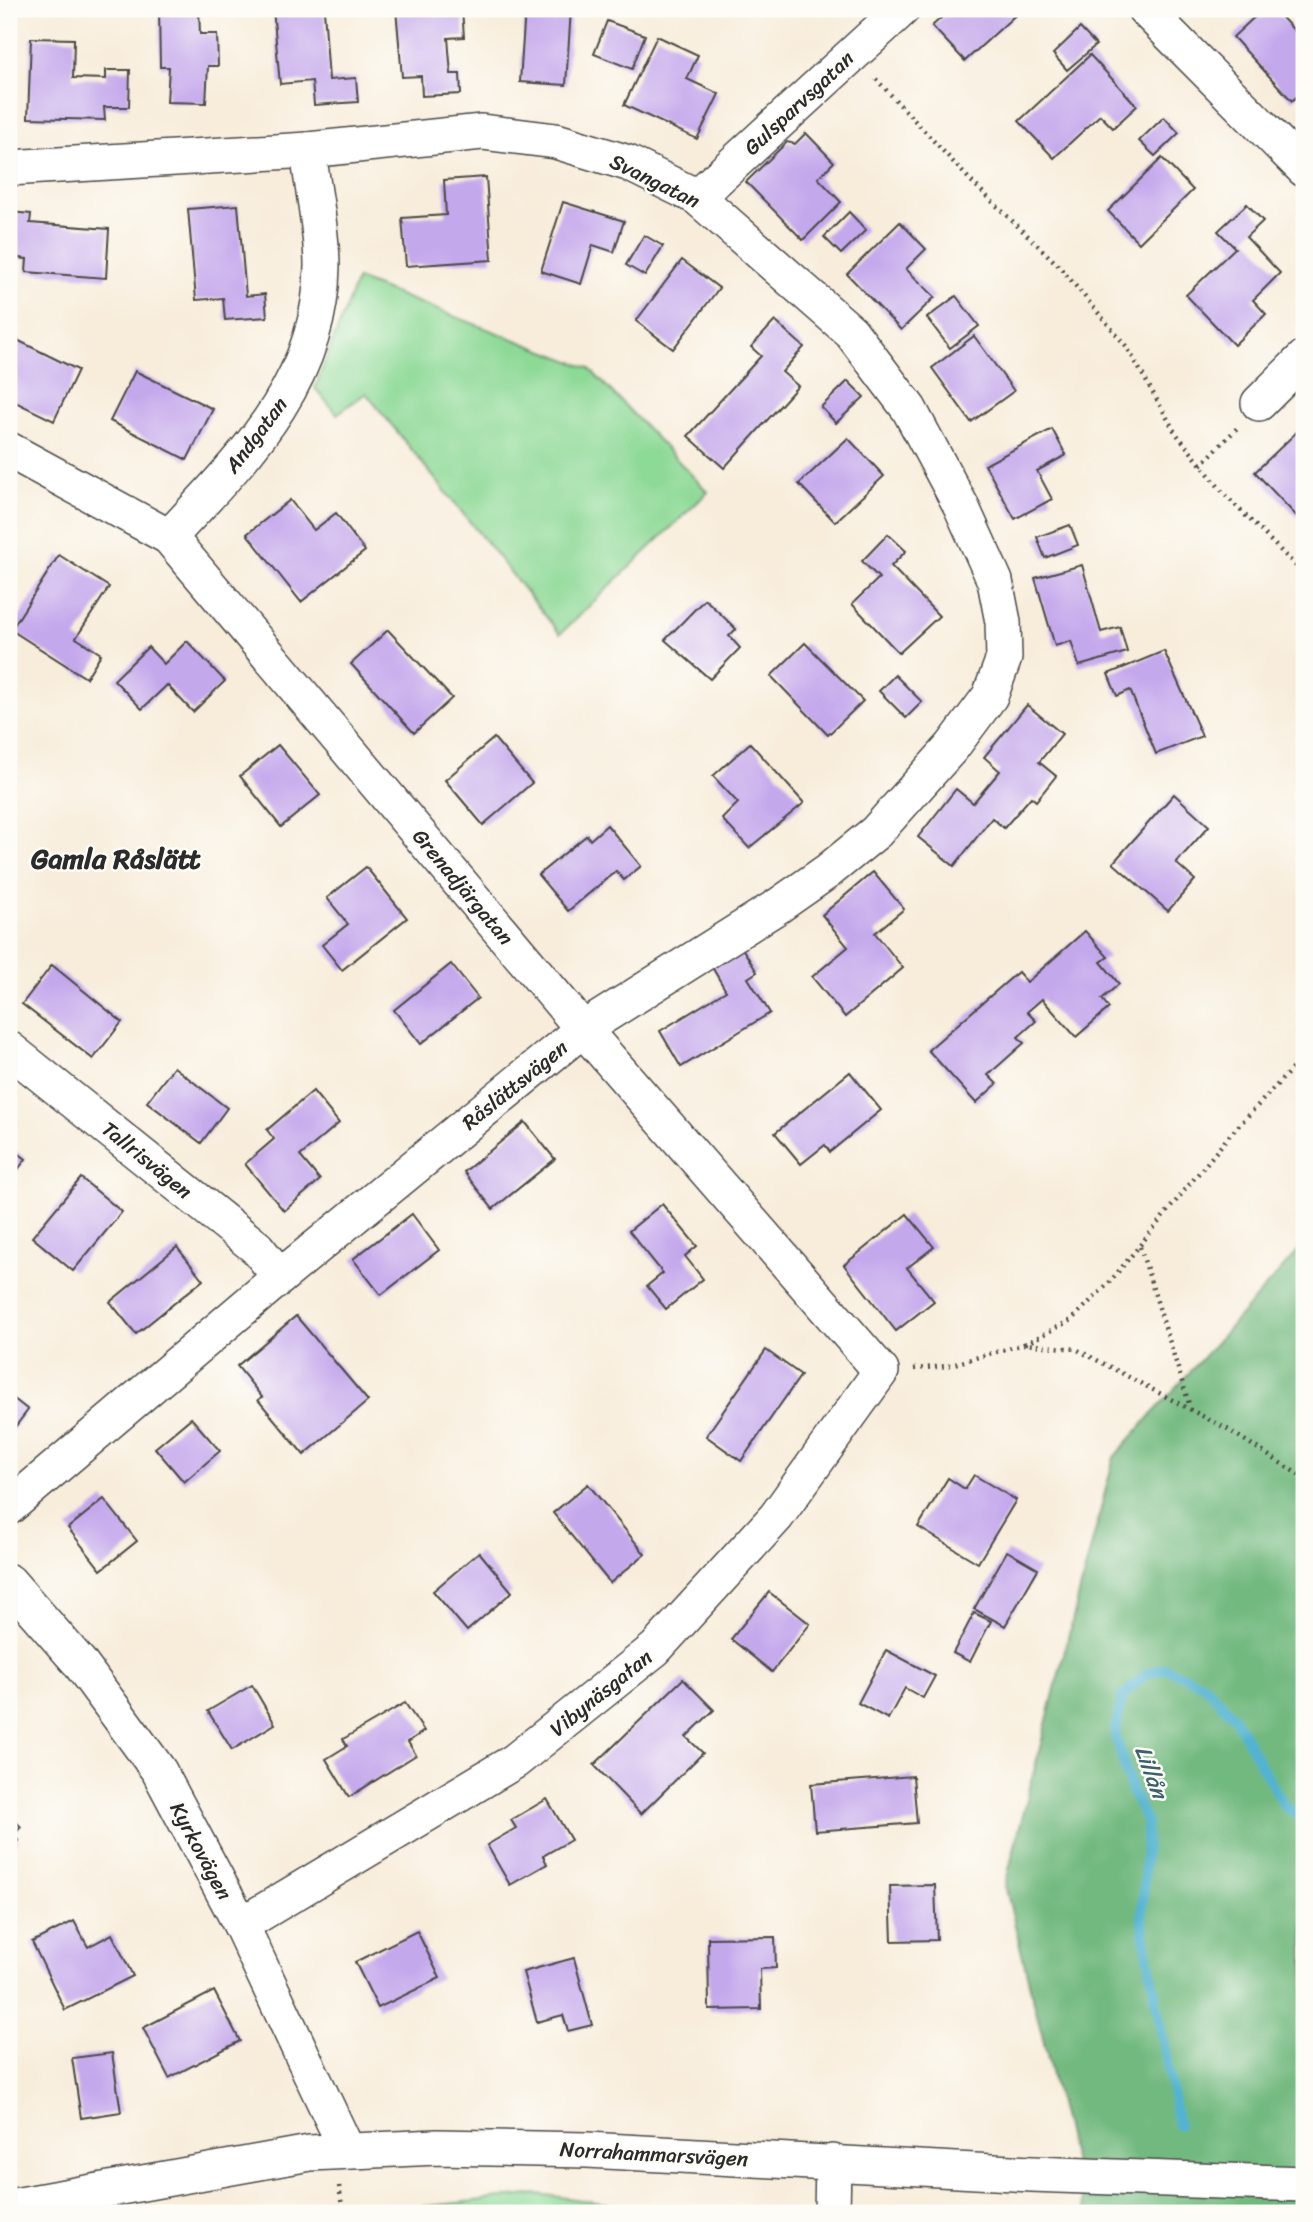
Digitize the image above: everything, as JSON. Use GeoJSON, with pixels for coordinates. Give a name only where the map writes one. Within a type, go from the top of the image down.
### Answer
{"type":"FeatureCollection","features":[{"type":"Feature","properties":{"kind":"street","name":"Gulsparvsgatan"},"geometry":{"type":"LineString","coordinates":[[697,197],[902,9]]}},
{"type":"Feature","properties":{"kind":"street"},"geometry":{"type":"LineString","coordinates":[[1145,9],[1304,169]]}},
{"type":"Feature","properties":{"kind":"street","name":"Svangatan"},"geometry":{"type":"LineString","coordinates":[[9,168],[308,150],[482,132],[556,141],[628,163],[697,197],[851,332],[909,409],[961,506],[995,581],[1003,622],[1004,658]]}},
{"type":"Feature","properties":{"kind":"street","name":"Andgatan"},"geometry":{"type":"LineString","coordinates":[[169,537],[231,471],[277,414],[300,367],[314,324],[322,266],[308,150]]}},
{"type":"Feature","properties":{"kind":"street"},"geometry":{"type":"LineString","coordinates":[[1259,403],[1304,358]]}},
{"type":"Feature","properties":{"kind":"street","name":"Grenadjärgatan"},"geometry":{"type":"LineString","coordinates":[[9,450],[169,537],[583,1029],[881,1371]]}},
{"type":"Feature","properties":{"kind":"street","name":"Råslättsvägen"},"geometry":{"type":"LineString","coordinates":[[9,1507],[280,1277],[583,1029],[778,906],[828,871],[876,832],[952,747],[990,696],[1004,658]]}},
{"type":"Feature","properties":{"kind":"street","name":"Tallrisvägen"},"geometry":{"type":"LineString","coordinates":[[9,1049],[257,1248],[280,1277]]}},
{"type":"Feature","properties":{"kind":"street","name":"Vibynäsgatan"},"geometry":{"type":"LineString","coordinates":[[241,1925],[515,1761],[655,1650],[776,1517],[881,1371]]}},
{"type":"Feature","properties":{"kind":"street","name":"Kyrkovägen"},"geometry":{"type":"LineString","coordinates":[[9,1581],[79,1662],[159,1771],[241,1925],[347,2150]]}},
{"type":"Feature","properties":{"kind":"street","name":"Norrahammarsvägen"},"geometry":{"type":"LineString","coordinates":[[9,2207],[186,2173],[347,2150],[498,2147],[1304,2183]]}},
{"type":"Feature","properties":{"kind":"street"},"geometry":{"type":"LineString","coordinates":[[832,2213],[833,2162]]}},
{"type":"Feature","properties":{"kind":"path"},"geometry":{"type":"LineString","coordinates":[[853,54],[971,181],[1058,265],[1127,347],[1175,432],[1201,466],[1226,496],[1304,574]]}},
{"type":"Feature","properties":{"kind":"path"},"geometry":{"type":"LineString","coordinates":[[1201,466],[1259,403]]}},
{"type":"Feature","properties":{"kind":"path"},"geometry":{"type":"LineString","coordinates":[[881,1371],[947,1366],[1024,1345],[1071,1320],[1140,1247],[1229,1136],[1304,1056]]}},
{"type":"Feature","properties":{"kind":"path"},"geometry":{"type":"LineString","coordinates":[[1140,1247],[1190,1408]]}},
{"type":"Feature","properties":{"kind":"path"},"geometry":{"type":"LineString","coordinates":[[1024,1345],[1076,1349],[1190,1408],[1304,1478]]}},
{"type":"Feature","properties":{"kind":"path"},"geometry":{"type":"LineString","coordinates":[[327,2182],[339,2182],[343,2213]]}},
{"type":"Feature","properties":{"kind":"green space"},"geometry":{"type":"Polygon","coordinates":[[[357,279],[589,368],[708,492],[560,634],[366,393],[337,414],[315,388],[357,279]]]}},
{"type":"Feature","properties":{"kind":"green space"},"geometry":{"type":"Polygon","coordinates":[[[1304,1244],[1304,2213],[1086,2213],[1005,1885],[1114,1457],[1304,1244]]]}},
{"type":"Feature","properties":{"kind":"green space"},"geometry":{"type":"Polygon","coordinates":[[[538,2194],[674,2213],[366,2213],[538,2194]]]}},
{"type":"Feature","properties":{"kind":"building"},"geometry":{"type":"Polygon","coordinates":[[[159,9],[199,9],[200,34],[217,34],[218,66],[208,66],[206,103],[167,102],[169,67],[160,67],[159,9]]]}},
{"type":"Feature","properties":{"kind":"building"},"geometry":{"type":"Polygon","coordinates":[[[273,9],[324,9],[329,80],[356,78],[358,102],[314,105],[312,81],[280,84],[273,9]]]}},
{"type":"Feature","properties":{"kind":"building"},"geometry":{"type":"Polygon","coordinates":[[[396,9],[462,9],[464,37],[448,38],[451,74],[460,74],[461,94],[422,96],[421,76],[402,77],[396,9]]]}},
{"type":"Feature","properties":{"kind":"building"},"geometry":{"type":"Polygon","coordinates":[[[525,9],[571,9],[566,85],[520,82],[525,9]]]}},
{"type":"Feature","properties":{"kind":"building"},"geometry":{"type":"Polygon","coordinates":[[[951,9],[1022,9],[965,61],[932,26],[951,9]]]}},
{"type":"Feature","properties":{"kind":"building"},"geometry":{"type":"Polygon","coordinates":[[[1263,9],[1274,9],[1304,41],[1304,90],[1292,101],[1233,37],[1263,9]]]}},
{"type":"Feature","properties":{"kind":"building"},"geometry":{"type":"Polygon","coordinates":[[[607,21],[645,35],[632,69],[594,54],[607,21]]]}},
{"type":"Feature","properties":{"kind":"building"},"geometry":{"type":"Polygon","coordinates":[[[1080,28],[1096,45],[1067,70],[1053,54],[1080,28]]]}},
{"type":"Feature","properties":{"kind":"building"},"geometry":{"type":"Polygon","coordinates":[[[657,36],[698,55],[687,79],[719,94],[697,139],[624,105],[657,36]]]}},
{"type":"Feature","properties":{"kind":"building"},"geometry":{"type":"Polygon","coordinates":[[[31,38],[74,39],[73,78],[106,79],[106,70],[130,70],[129,107],[104,107],[105,120],[28,118],[31,38]]]}},
{"type":"Feature","properties":{"kind":"building"},"geometry":{"type":"Polygon","coordinates":[[[1090,55],[1137,106],[1113,128],[1100,115],[1054,158],[1019,121],[1090,55]]]}},
{"type":"Feature","properties":{"kind":"building"},"geometry":{"type":"Polygon","coordinates":[[[1164,117],[1179,133],[1155,156],[1139,141],[1164,117]]]}},
{"type":"Feature","properties":{"kind":"building"},"geometry":{"type":"Polygon","coordinates":[[[806,133],[834,162],[818,178],[841,202],[803,240],[746,182],[787,142],[795,144],[806,133]]]}},
{"type":"Feature","properties":{"kind":"building"},"geometry":{"type":"Polygon","coordinates":[[[1162,158],[1193,190],[1139,243],[1108,211],[1162,158]]]}},
{"type":"Feature","properties":{"kind":"building"},"geometry":{"type":"Polygon","coordinates":[[[486,177],[492,260],[406,266],[402,218],[446,215],[444,180],[486,177]]]}},
{"type":"Feature","properties":{"kind":"building"},"geometry":{"type":"Polygon","coordinates":[[[563,202],[624,221],[614,252],[593,245],[581,284],[541,271],[563,202]]]}},
{"type":"Feature","properties":{"kind":"building"},"geometry":{"type":"Polygon","coordinates":[[[1247,204],[1263,221],[1246,237],[1280,273],[1253,300],[1266,314],[1234,345],[1186,295],[1235,248],[1218,231],[1247,204]]]}},
{"type":"Feature","properties":{"kind":"building"},"geometry":{"type":"Polygon","coordinates":[[[238,205],[246,296],[265,294],[267,317],[225,320],[223,298],[196,300],[188,209],[238,205]]]}},
{"type":"Feature","properties":{"kind":"building"},"geometry":{"type":"Polygon","coordinates":[[[9,212],[31,214],[30,223],[109,229],[106,278],[26,272],[27,259],[9,257],[9,212]]]}},
{"type":"Feature","properties":{"kind":"building"},"geometry":{"type":"Polygon","coordinates":[[[849,212],[866,230],[841,254],[824,237],[849,212]]]}},
{"type":"Feature","properties":{"kind":"building"},"geometry":{"type":"Polygon","coordinates":[[[900,222],[926,249],[906,269],[935,297],[901,330],[847,274],[900,222]]]}},
{"type":"Feature","properties":{"kind":"building"},"geometry":{"type":"Polygon","coordinates":[[[644,235],[663,246],[645,276],[626,265],[644,235]]]}},
{"type":"Feature","properties":{"kind":"building"},"geometry":{"type":"Polygon","coordinates":[[[682,260],[719,288],[673,349],[636,321],[682,260]]]}},
{"type":"Feature","properties":{"kind":"building"},"geometry":{"type":"Polygon","coordinates":[[[956,296],[979,326],[950,348],[927,318],[956,296]]]}},
{"type":"Feature","properties":{"kind":"building"},"geometry":{"type":"Polygon","coordinates":[[[775,321],[804,347],[782,372],[798,386],[724,468],[688,436],[761,356],[751,347],[775,321]]]}},
{"type":"Feature","properties":{"kind":"building"},"geometry":{"type":"Polygon","coordinates":[[[9,336],[78,370],[54,421],[9,399],[9,336]]]}},
{"type":"Feature","properties":{"kind":"building"},"geometry":{"type":"Polygon","coordinates":[[[974,336],[1014,391],[971,422],[932,368],[974,336]]]}},
{"type":"Feature","properties":{"kind":"building"},"geometry":{"type":"Polygon","coordinates":[[[135,371],[213,409],[187,460],[110,421],[135,371]]]}},
{"type":"Feature","properties":{"kind":"building"},"geometry":{"type":"Polygon","coordinates":[[[848,381],[864,397],[836,423],[821,407],[848,381]]]}},
{"type":"Feature","properties":{"kind":"building"},"geometry":{"type":"Polygon","coordinates":[[[1304,425],[1304,524],[1255,472],[1304,425]]]}},
{"type":"Feature","properties":{"kind":"building"},"geometry":{"type":"Polygon","coordinates":[[[1052,429],[1066,455],[1037,471],[1052,499],[1015,519],[985,465],[1052,429]]]}},
{"type":"Feature","properties":{"kind":"building"},"geometry":{"type":"Polygon","coordinates":[[[848,438],[884,476],[835,522],[799,484],[848,438]]]}},
{"type":"Feature","properties":{"kind":"building"},"geometry":{"type":"Polygon","coordinates":[[[290,500],[314,530],[336,513],[365,551],[301,602],[247,534],[290,500]]]}},
{"type":"Feature","properties":{"kind":"building"},"geometry":{"type":"Polygon","coordinates":[[[1070,525],[1078,545],[1045,558],[1037,537],[1070,525]]]}},
{"type":"Feature","properties":{"kind":"building"},"geometry":{"type":"Polygon","coordinates":[[[888,534],[906,551],[891,566],[939,616],[899,653],[852,604],[879,578],[862,561],[888,534]]]}},
{"type":"Feature","properties":{"kind":"building"},"geometry":{"type":"Polygon","coordinates":[[[59,555],[109,587],[76,638],[101,654],[86,678],[11,630],[59,555]]]}},
{"type":"Feature","properties":{"kind":"building"},"geometry":{"type":"Polygon","coordinates":[[[1082,565],[1101,632],[1120,627],[1127,652],[1079,666],[1071,641],[1055,646],[1035,578],[1082,565]]]}},
{"type":"Feature","properties":{"kind":"building"},"geometry":{"type":"Polygon","coordinates":[[[705,599],[736,629],[729,636],[740,648],[710,679],[665,640],[705,599]]]}},
{"type":"Feature","properties":{"kind":"building"},"geometry":{"type":"Polygon","coordinates":[[[388,630],[452,698],[414,733],[351,664],[388,630]]]}},
{"type":"Feature","properties":{"kind":"building"},"geometry":{"type":"Polygon","coordinates":[[[187,641],[225,681],[193,712],[167,685],[142,709],[114,680],[148,647],[164,664],[187,641]]]}},
{"type":"Feature","properties":{"kind":"building"},"geometry":{"type":"Polygon","coordinates":[[[805,643],[863,701],[828,735],[771,676],[805,643]]]}},
{"type":"Feature","properties":{"kind":"building"},"geometry":{"type":"Polygon","coordinates":[[[1164,651],[1202,736],[1156,754],[1130,690],[1117,696],[1108,674],[1164,651]]]}},
{"type":"Feature","properties":{"kind":"building"},"geometry":{"type":"Polygon","coordinates":[[[895,675],[922,702],[906,718],[879,691],[895,675]]]}},
{"type":"Feature","properties":{"kind":"building"},"geometry":{"type":"Polygon","coordinates":[[[1027,705],[1062,734],[1039,762],[1056,776],[1036,801],[1031,797],[1004,828],[992,818],[954,866],[918,837],[956,789],[973,803],[1000,771],[984,757],[1027,705]]]}},
{"type":"Feature","properties":{"kind":"building"},"geometry":{"type":"Polygon","coordinates":[[[494,738],[532,783],[483,825],[445,780],[494,738]]]}},
{"type":"Feature","properties":{"kind":"building"},"geometry":{"type":"Polygon","coordinates":[[[750,743],[804,803],[749,848],[722,819],[738,803],[713,776],[750,743]]]}},
{"type":"Feature","properties":{"kind":"building"},"geometry":{"type":"Polygon","coordinates":[[[278,745],[320,795],[281,827],[240,776],[278,745]]]}},
{"type":"Feature","properties":{"kind":"building"},"geometry":{"type":"Polygon","coordinates":[[[1174,794],[1209,826],[1176,863],[1195,880],[1168,911],[1113,863],[1174,794]]]}},
{"type":"Feature","properties":{"kind":"building"},"geometry":{"type":"Polygon","coordinates":[[[607,825],[641,866],[624,880],[616,871],[568,911],[538,875],[587,835],[590,840],[607,825]]]}},
{"type":"Feature","properties":{"kind":"building"},"geometry":{"type":"Polygon","coordinates":[[[366,867],[407,918],[342,970],[322,945],[348,924],[327,898],[366,867]]]}},
{"type":"Feature","properties":{"kind":"building"},"geometry":{"type":"Polygon","coordinates":[[[873,872],[904,909],[875,933],[903,968],[845,1017],[812,977],[848,947],[822,915],[873,872]]]}},
{"type":"Feature","properties":{"kind":"building"},"geometry":{"type":"Polygon","coordinates":[[[1085,931],[1108,957],[1101,962],[1119,984],[1102,999],[1109,1008],[1076,1037],[1042,999],[1027,1012],[1036,1021],[1018,1037],[1024,1043],[988,1075],[997,1084],[976,1103],[928,1050],[1018,972],[1027,982],[1085,931]]]}},
{"type":"Feature","properties":{"kind":"building"},"geometry":{"type":"Polygon","coordinates":[[[742,948],[757,972],[748,978],[770,1013],[681,1067],[660,1031],[726,991],[712,967],[742,948]]]}},
{"type":"Feature","properties":{"kind":"building"},"geometry":{"type":"Polygon","coordinates":[[[451,964],[478,998],[421,1044],[394,1010],[451,964]]]}},
{"type":"Feature","properties":{"kind":"building"},"geometry":{"type":"Polygon","coordinates":[[[52,965],[122,1022],[93,1059],[22,1004],[52,965]]]}},
{"type":"Feature","properties":{"kind":"building"},"geometry":{"type":"Polygon","coordinates":[[[174,1067],[227,1108],[201,1143],[147,1102],[174,1067]]]}},
{"type":"Feature","properties":{"kind":"building"},"geometry":{"type":"Polygon","coordinates":[[[850,1072],[881,1110],[830,1152],[825,1145],[801,1164],[775,1133],[850,1072]]]}},
{"type":"Feature","properties":{"kind":"building"},"geometry":{"type":"Polygon","coordinates":[[[313,1091],[339,1123],[300,1156],[320,1180],[284,1211],[245,1164],[274,1139],[267,1130],[313,1091]]]}},
{"type":"Feature","properties":{"kind":"building"},"geometry":{"type":"Polygon","coordinates":[[[525,1122],[555,1159],[493,1209],[464,1172],[525,1122]]]}},
{"type":"Feature","properties":{"kind":"building"},"geometry":{"type":"Polygon","coordinates":[[[9,1146],[26,1159],[9,1181],[9,1146]]]}},
{"type":"Feature","properties":{"kind":"building"},"geometry":{"type":"Polygon","coordinates":[[[81,1178],[122,1212],[73,1271],[32,1237],[81,1178]]]}},
{"type":"Feature","properties":{"kind":"building"},"geometry":{"type":"Polygon","coordinates":[[[662,1204],[697,1246],[685,1256],[703,1279],[666,1309],[647,1286],[663,1273],[629,1231],[662,1204]]]}},
{"type":"Feature","properties":{"kind":"building"},"geometry":{"type":"Polygon","coordinates":[[[412,1214],[439,1250],[381,1295],[353,1259],[412,1214]]]}},
{"type":"Feature","properties":{"kind":"building"},"geometry":{"type":"Polygon","coordinates":[[[907,1214],[934,1247],[907,1268],[934,1301],[896,1331],[844,1265],[907,1214]]]}},
{"type":"Feature","properties":{"kind":"building"},"geometry":{"type":"Polygon","coordinates":[[[177,1247],[203,1280],[136,1334],[110,1302],[177,1247]]]}},
{"type":"Feature","properties":{"kind":"building"},"geometry":{"type":"Polygon","coordinates":[[[296,1316],[368,1401],[304,1455],[258,1400],[262,1397],[237,1366],[296,1316]]]}},
{"type":"Feature","properties":{"kind":"building"},"geometry":{"type":"Polygon","coordinates":[[[766,1350],[801,1375],[741,1461],[706,1436],[766,1350]]]}},
{"type":"Feature","properties":{"kind":"building"},"geometry":{"type":"Polygon","coordinates":[[[9,1395],[28,1410],[9,1435],[9,1395]]]}},
{"type":"Feature","properties":{"kind":"building"},"geometry":{"type":"Polygon","coordinates":[[[191,1418],[220,1451],[184,1482],[155,1448],[191,1418]]]}},
{"type":"Feature","properties":{"kind":"building"},"geometry":{"type":"Polygon","coordinates":[[[974,1475],[1016,1500],[978,1563],[918,1527],[948,1478],[965,1489],[974,1475]]]}},
{"type":"Feature","properties":{"kind":"building"},"geometry":{"type":"Polygon","coordinates":[[[588,1484],[645,1554],[610,1583],[553,1513],[588,1484]]]}},
{"type":"Feature","properties":{"kind":"building"},"geometry":{"type":"Polygon","coordinates":[[[104,1499],[137,1541],[101,1570],[68,1528],[104,1499]]]}},
{"type":"Feature","properties":{"kind":"building"},"geometry":{"type":"Polygon","coordinates":[[[1007,1551],[1038,1569],[1005,1626],[974,1609],[1007,1551]]]}},
{"type":"Feature","properties":{"kind":"building"},"geometry":{"type":"Polygon","coordinates":[[[479,1552],[512,1592],[467,1631],[433,1591],[479,1552]]]}},
{"type":"Feature","properties":{"kind":"building"},"geometry":{"type":"Polygon","coordinates":[[[769,1592],[810,1624],[772,1672],[731,1639],[769,1592]]]}},
{"type":"Feature","properties":{"kind":"building"},"geometry":{"type":"Polygon","coordinates":[[[974,1613],[991,1621],[970,1662],[953,1653],[974,1613]]]}},
{"type":"Feature","properties":{"kind":"building"},"geometry":{"type":"Polygon","coordinates":[[[886,1650],[935,1676],[923,1698],[905,1688],[888,1719],[858,1703],[886,1650]]]}},
{"type":"Feature","properties":{"kind":"building"},"geometry":{"type":"Polygon","coordinates":[[[683,1679],[714,1710],[686,1737],[703,1753],[641,1814],[594,1765],[683,1679]]]}},
{"type":"Feature","properties":{"kind":"building"},"geometry":{"type":"Polygon","coordinates":[[[252,1685],[275,1724],[232,1750],[208,1711],[252,1685]]]}},
{"type":"Feature","properties":{"kind":"building"},"geometry":{"type":"Polygon","coordinates":[[[405,1703],[424,1731],[408,1742],[416,1755],[349,1797],[326,1759],[347,1746],[343,1739],[405,1703]]]}},
{"type":"Feature","properties":{"kind":"building"},"geometry":{"type":"Polygon","coordinates":[[[913,1776],[917,1823],[815,1831],[811,1784],[913,1776]]]}},
{"type":"Feature","properties":{"kind":"building"},"geometry":{"type":"Polygon","coordinates":[[[547,1799],[571,1840],[543,1856],[547,1864],[510,1885],[487,1845],[516,1828],[511,1820],[547,1799]]]}},
{"type":"Feature","properties":{"kind":"building"},"geometry":{"type":"Polygon","coordinates":[[[9,1814],[21,1827],[13,1835],[19,1841],[9,1850],[9,1814]]]}},
{"type":"Feature","properties":{"kind":"building"},"geometry":{"type":"Polygon","coordinates":[[[935,1885],[937,1940],[892,1941],[890,1886],[935,1885]]]}},
{"type":"Feature","properties":{"kind":"building"},"geometry":{"type":"Polygon","coordinates":[[[74,1921],[88,1947],[112,1934],[133,1976],[65,2010],[32,1942],[74,1921]]]}},
{"type":"Feature","properties":{"kind":"building"},"geometry":{"type":"Polygon","coordinates":[[[417,1931],[440,1978],[378,2008],[355,1962],[417,1931]]]}},
{"type":"Feature","properties":{"kind":"building"},"geometry":{"type":"Polygon","coordinates":[[[775,1937],[776,1968],[760,1969],[761,2009],[709,2010],[708,1938],[775,1937]]]}},
{"type":"Feature","properties":{"kind":"building"},"geometry":{"type":"Polygon","coordinates":[[[574,1958],[592,2025],[568,2031],[563,2015],[537,2022],[523,1972],[574,1958]]]}},
{"type":"Feature","properties":{"kind":"building"},"geometry":{"type":"Polygon","coordinates":[[[214,1991],[240,2041],[169,2078],[143,2028],[214,1991]]]}},
{"type":"Feature","properties":{"kind":"building"},"geometry":{"type":"Polygon","coordinates":[[[112,2053],[121,2112],[81,2118],[72,2058],[112,2053]]]}},
{"type":"Feature","properties":{"kind":"waterway","name":"Lillån"},"geometry":{"type":"LineString","coordinates":[[1178,2125],[1142,1921],[1147,1823],[1132,1791],[1115,1734],[1122,1697],[1146,1674],[1165,1668],[1204,1685],[1234,1717],[1284,1806],[1304,1819]]}},
{"type":"Feature","properties":{"kind":"district","name":"Gamla Råslätt"},"geometry":{"type":"Point","coordinates":[116,858]}}]}
